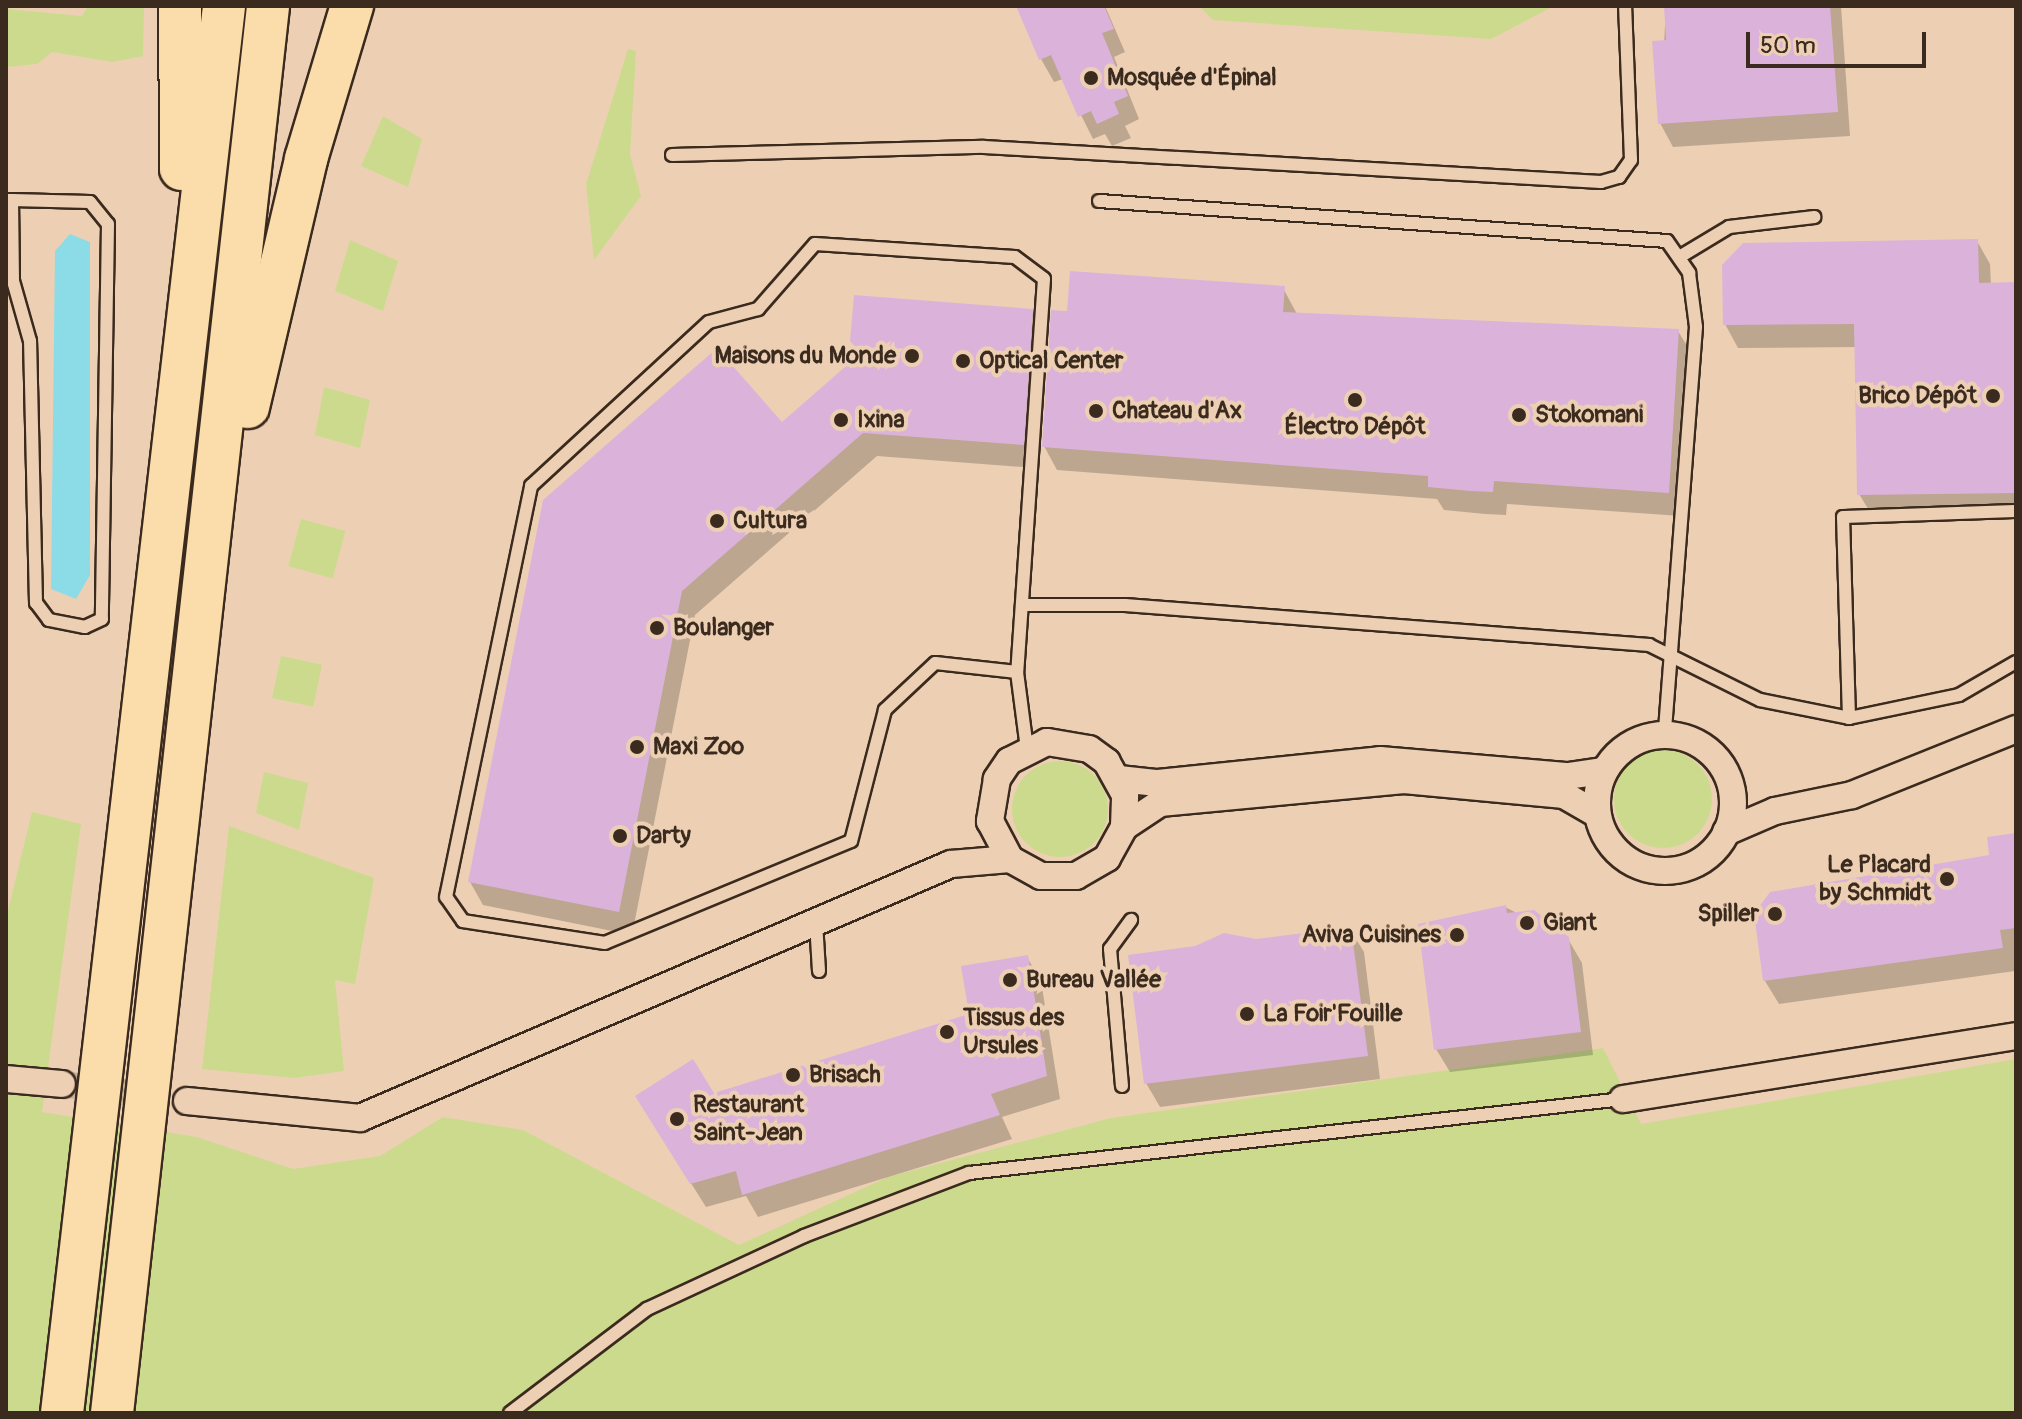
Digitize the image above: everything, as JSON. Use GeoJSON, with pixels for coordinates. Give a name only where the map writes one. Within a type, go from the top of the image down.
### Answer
{"type":"FeatureCollection","features":[{"type":"Feature","properties":{"kind":"highway"},"geometry":{"type":"LineString","coordinates":[[180,6],[180,255],[188,334]]}},
{"type":"Feature","properties":{"kind":"highway"},"geometry":{"type":"LineString","coordinates":[[62,1413],[224,6]]}},
{"type":"Feature","properties":{"kind":"highway"},"geometry":{"type":"LineString","coordinates":[[112,1413],[211,559],[268,6]]}},
{"type":"Feature","properties":{"kind":"highway"},"geometry":{"type":"LineString","coordinates":[[211,559],[306,159],[352,6]]}},
{"type":"Feature","properties":{"kind":"street"},"geometry":{"type":"LineString","coordinates":[[990,821],[1010,859],[1041,876],[1076,876],[1107,858],[1124,827],[1160,803],[1404,780],[1564,795],[1597,814],[1620,854],[1657,870],[1693,865],[1726,832],[1775,811],[1852,795],[2016,729]]}},
{"type":"Feature","properties":{"kind":"street"},"geometry":{"type":"LineString","coordinates":[[1597,814],[1604,771],[1629,744],[1665,734],[1716,758],[1732,793],[1726,832]]}},
{"type":"Feature","properties":{"kind":"street"},"geometry":{"type":"LineString","coordinates":[[951,864],[990,821],[997,779],[1027,749],[1047,742],[1089,749],[1119,779],[1124,827]]}},
{"type":"Feature","properties":{"kind":"street"},"geometry":{"type":"LineString","coordinates":[[1119,779],[1158,783],[1380,760],[1568,776],[1604,771]]}},
{"type":"Feature","properties":{"kind":"street"},"geometry":{"type":"LineString","coordinates":[[1732,793],[1775,811]]}},
{"type":"Feature","properties":{"kind":"street"},"geometry":{"type":"LineString","coordinates":[[187,1101],[360,1118],[951,864],[1010,859]]}},
{"type":"Feature","properties":{"kind":"street"},"geometry":{"type":"LineString","coordinates":[[1623,1099],[2016,1036]]}},
{"type":"Feature","properties":{"kind":"street"},"geometry":{"type":"LineString","coordinates":[[6,1079],[62,1084]]}},
{"type":"Feature","properties":{"kind":"lane"},"geometry":{"type":"LineString","coordinates":[[672,155],[984,147],[1601,182],[1619,177],[1631,160],[1625,6]]}},
{"type":"Feature","properties":{"kind":"lane"},"geometry":{"type":"LineString","coordinates":[[9,200],[90,202],[108,224],[102,619],[85,627],[49,620],[36,603],[30,341],[13,281],[9,200]]}},
{"type":"Feature","properties":{"kind":"lane"},"geometry":{"type":"LineString","coordinates":[[1099,201],[1667,241],[1681,256],[1696,327],[1665,734]]}},
{"type":"Feature","properties":{"kind":"lane"},"geometry":{"type":"LineString","coordinates":[[1681,256],[1729,227],[1814,217]]}},
{"type":"Feature","properties":{"kind":"lane"},"geometry":{"type":"LineString","coordinates":[[1017,672],[935,663],[885,710],[851,841],[605,943],[463,921],[446,897],[531,486],[709,322],[758,309],[815,244],[1015,257],[1044,279],[1017,672],[1027,749]]}},
{"type":"Feature","properties":{"kind":"lane"},"geometry":{"type":"LineString","coordinates":[[1849,718],[1843,517],[2016,511]]}},
{"type":"Feature","properties":{"kind":"lane"},"geometry":{"type":"LineString","coordinates":[[1024,605],[1125,605],[1649,645],[1760,700],[1849,718],[1959,695],[2016,662]]}},
{"type":"Feature","properties":{"kind":"lane"},"geometry":{"type":"LineString","coordinates":[[1122,1086],[1110,949],[1131,920]]}},
{"type":"Feature","properties":{"kind":"lane"},"geometry":{"type":"LineString","coordinates":[[816,922],[819,971]]}},
{"type":"Feature","properties":{"kind":"lane"},"geometry":{"type":"LineString","coordinates":[[510,1413],[647,1309],[804,1236],[969,1173],[1623,1099]]}},
{"type":"Feature","properties":{"kind":"green space"},"geometry":{"type":"Polygon","coordinates":[[[88,6],[144,6],[143,56],[112,62],[52,52],[37,64],[6,67],[6,9],[82,16],[88,6]]]}},
{"type":"Feature","properties":{"kind":"green space"},"geometry":{"type":"Polygon","coordinates":[[[1199,6],[1554,6],[1491,39],[1213,20],[1199,6]]]}},
{"type":"Feature","properties":{"kind":"green space"},"geometry":{"type":"Polygon","coordinates":[[[628,49],[636,51],[630,154],[641,196],[594,260],[586,184],[628,49]]]}},
{"type":"Feature","properties":{"kind":"green space"},"geometry":{"type":"Polygon","coordinates":[[[383,116],[422,139],[408,187],[361,166],[383,116]]]}},
{"type":"Feature","properties":{"kind":"green space"},"geometry":{"type":"Polygon","coordinates":[[[350,240],[398,261],[383,311],[335,291],[350,240]]]}},
{"type":"Feature","properties":{"kind":"green space"},"geometry":{"type":"Polygon","coordinates":[[[324,387],[370,400],[360,448],[315,435],[324,387]]]}},
{"type":"Feature","properties":{"kind":"green space"},"geometry":{"type":"Polygon","coordinates":[[[301,519],[345,531],[333,578],[288,566],[301,519]]]}},
{"type":"Feature","properties":{"kind":"green space"},"geometry":{"type":"Polygon","coordinates":[[[281,656],[322,665],[313,707],[272,698],[281,656]]]}},
{"type":"Feature","properties":{"kind":"green space"},"geometry":{"type":"Polygon","coordinates":[[[1663,750],[1682,754],[1698,764],[1708,780],[1712,799],[1708,818],[1698,834],[1682,844],[1663,848],[1644,844],[1628,834],[1618,818],[1614,799],[1618,780],[1628,764],[1644,754],[1663,750]]]}},
{"type":"Feature","properties":{"kind":"green space"},"geometry":{"type":"Polygon","coordinates":[[[1060,761],[1078,765],[1094,775],[1104,791],[1108,809],[1104,827],[1094,843],[1078,853],[1060,857],[1042,853],[1026,843],[1016,827],[1012,809],[1016,791],[1026,775],[1042,765],[1060,761]]]}},
{"type":"Feature","properties":{"kind":"green space"},"geometry":{"type":"Polygon","coordinates":[[[264,772],[308,783],[299,830],[256,813],[264,772]]]}},
{"type":"Feature","properties":{"kind":"green space"},"geometry":{"type":"Polygon","coordinates":[[[32,812],[81,824],[42,1112],[197,1137],[293,1169],[380,1156],[443,1117],[523,1130],[739,1245],[888,1177],[1111,1118],[1603,1048],[1641,1124],[2016,1059],[2016,1413],[6,1413],[6,919],[32,812]]]}},
{"type":"Feature","properties":{"kind":"green space"},"geometry":{"type":"Polygon","coordinates":[[[229,826],[374,878],[355,984],[335,980],[344,1071],[294,1078],[202,1069],[229,826]]]}},
{"type":"Feature","properties":{"kind":"water"},"geometry":{"type":"Polygon","coordinates":[[[70,234],[90,242],[90,575],[76,599],[51,589],[55,251],[70,234]]]}},
{"type":"Feature","properties":{"kind":"building","name":"Mosquée d'Épinal"},"geometry":{"type":"Polygon","coordinates":[[[1016,6],[1104,6],[1114,29],[1102,33],[1128,96],[1114,102],[1119,114],[1097,124],[1091,111],[1078,117],[1051,55],[1039,60],[1016,6]]]}},
{"type":"Feature","properties":{"kind":"building"},"geometry":{"type":"Polygon","coordinates":[[[1664,6],[1830,6],[1838,112],[1658,124],[1652,41],[1666,40],[1664,6]]]}},
{"type":"Feature","properties":{"kind":"building"},"geometry":{"type":"Polygon","coordinates":[[[1978,239],[1979,283],[2016,282],[2016,493],[1857,495],[1854,324],[1723,325],[1722,265],[1743,243],[1978,239]]]}},
{"type":"Feature","properties":{"kind":"building"},"geometry":{"type":"Polygon","coordinates":[[[1070,271],[1285,286],[1283,312],[1679,329],[1669,493],[1494,481],[1493,492],[1471,491],[1428,487],[1428,476],[1042,447],[1051,310],[1067,311],[1070,271]]]}},
{"type":"Feature","properties":{"kind":"building"},"geometry":{"type":"Polygon","coordinates":[[[854,295],[1033,309],[1024,445],[863,433],[682,591],[619,912],[468,882],[543,500],[717,348],[782,422],[861,353],[850,341],[854,295]]]}},
{"type":"Feature","properties":{"kind":"building"},"geometry":{"type":"Polygon","coordinates":[[[2016,833],[2016,928],[2000,930],[2003,948],[1763,981],[1754,914],[1770,892],[1989,855],[1987,837],[2016,833]]]}},
{"type":"Feature","properties":{"kind":"building"},"geometry":{"type":"Polygon","coordinates":[[[1506,905],[1507,913],[1534,910],[1569,937],[1581,1032],[1434,1050],[1418,924],[1506,905]]]}},
{"type":"Feature","properties":{"kind":"building"},"geometry":{"type":"Polygon","coordinates":[[[1351,927],[1368,1056],[1144,1084],[1128,955],[1195,946],[1224,933],[1256,939],[1351,927]]]}},
{"type":"Feature","properties":{"kind":"building"},"geometry":{"type":"Polygon","coordinates":[[[1028,955],[1047,1076],[991,1094],[1000,1115],[742,1195],[736,1171],[690,1184],[635,1096],[693,1059],[714,1093],[969,1014],[961,966],[1028,955]]]}},
{"type":"Feature","properties":{"kind":"tunnel"},"geometry":{"type":"LineString","coordinates":[[62,1084],[187,1101]]}},
{"type":"Feature","properties":{"kind":"place","name":"Mosquée d'Épinal"},"geometry":{"type":"Point","coordinates":[1091,78]}},
{"type":"Feature","properties":{"kind":"place","name":"Maisons du Monde"},"geometry":{"type":"Point","coordinates":[912,356]}},
{"type":"Feature","properties":{"kind":"place","name":"Optical Center"},"geometry":{"type":"Point","coordinates":[963,361]}},
{"type":"Feature","properties":{"kind":"place","name":"Brico Dépôt"},"geometry":{"type":"Point","coordinates":[1993,396]}},
{"type":"Feature","properties":{"kind":"place","name":"Électro Dépôt"},"geometry":{"type":"Point","coordinates":[1355,400]}},
{"type":"Feature","properties":{"kind":"place","name":"Chateau d'Ax"},"geometry":{"type":"Point","coordinates":[1096,411]}},
{"type":"Feature","properties":{"kind":"place","name":"Stokomani"},"geometry":{"type":"Point","coordinates":[1519,415]}},
{"type":"Feature","properties":{"kind":"place","name":"Ixina"},"geometry":{"type":"Point","coordinates":[841,420]}},
{"type":"Feature","properties":{"kind":"place","name":"Cultura"},"geometry":{"type":"Point","coordinates":[717,521]}},
{"type":"Feature","properties":{"kind":"place","name":"Boulanger"},"geometry":{"type":"Point","coordinates":[657,628]}},
{"type":"Feature","properties":{"kind":"place","name":"Maxi Zoo"},"geometry":{"type":"Point","coordinates":[637,747]}},
{"type":"Feature","properties":{"kind":"place","name":"Darty"},"geometry":{"type":"Point","coordinates":[620,836]}},
{"type":"Feature","properties":{"kind":"place","name":"Le Placard by Schmidt"},"geometry":{"type":"Point","coordinates":[1947,879]}},
{"type":"Feature","properties":{"kind":"place","name":"Spiller"},"geometry":{"type":"Point","coordinates":[1775,914]}},
{"type":"Feature","properties":{"kind":"place","name":"Giant"},"geometry":{"type":"Point","coordinates":[1527,923]}},
{"type":"Feature","properties":{"kind":"place","name":"Aviva Cuisines"},"geometry":{"type":"Point","coordinates":[1457,935]}},
{"type":"Feature","properties":{"kind":"place","name":"Bureau Vallée"},"geometry":{"type":"Point","coordinates":[1010,980]}},
{"type":"Feature","properties":{"kind":"place","name":"La Foir'Fouille"},"geometry":{"type":"Point","coordinates":[1247,1014]}},
{"type":"Feature","properties":{"kind":"place","name":"Tissus des Ursules"},"geometry":{"type":"Point","coordinates":[947,1032]}},
{"type":"Feature","properties":{"kind":"place","name":"Brisach"},"geometry":{"type":"Point","coordinates":[793,1075]}},
{"type":"Feature","properties":{"kind":"place","name":"Restaurant Saint-Jean"},"geometry":{"type":"Point","coordinates":[677,1119]}}]}
